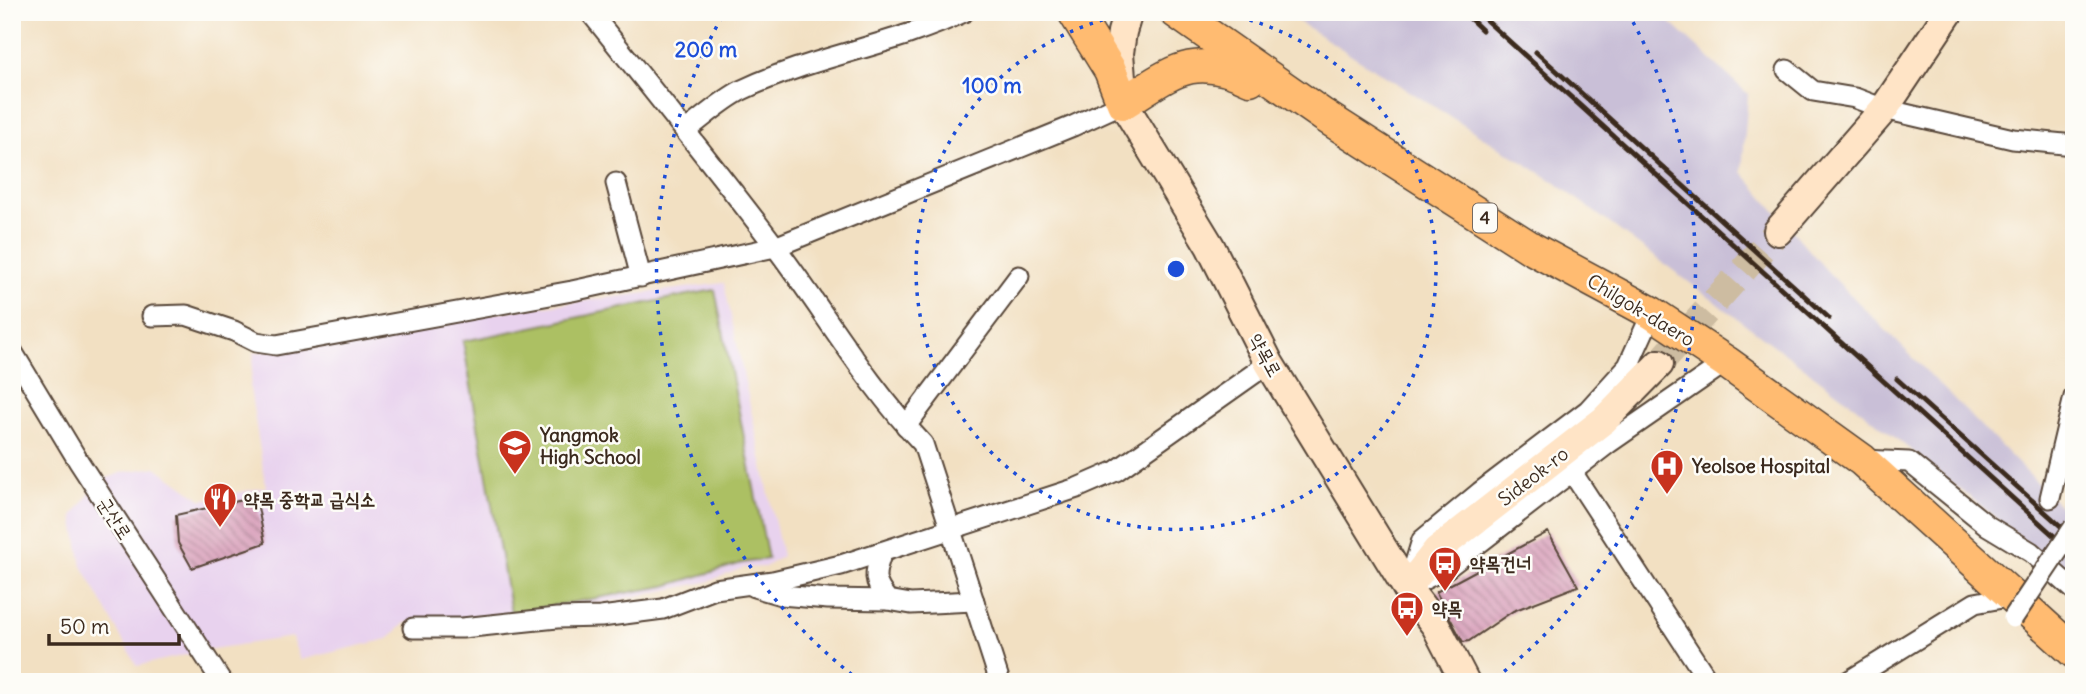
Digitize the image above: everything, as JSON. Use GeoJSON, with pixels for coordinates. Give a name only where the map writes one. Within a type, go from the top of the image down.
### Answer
{"type":"FeatureCollection","features":[{"type":"Feature","properties":{"kind":"main road"},"geometry":{"type":"LineString","coordinates":[[1074,12],[1110,70],[1123,103],[1167,76],[1192,66],[1214,66],[1241,75],[1324,115]]}},
{"type":"Feature","properties":{"kind":"main road","name":"Chilgok-daero"},"geometry":{"type":"LineString","coordinates":[[1176,12],[1324,115],[1531,248],[1652,313],[1726,362],[1862,460],[2013,607],[2074,652]]}},
{"type":"Feature","properties":{"kind":"street"},"geometry":{"type":"LineString","coordinates":[[590,12],[775,247],[837,335],[906,426],[923,444],[1000,682]]}},
{"type":"Feature","properties":{"kind":"street"},"geometry":{"type":"LineString","coordinates":[[685,131],[738,92],[797,66],[857,52],[940,24],[964,12]]}},
{"type":"Feature","properties":{"kind":"street","name":"약목로"},"geometry":{"type":"LineString","coordinates":[[1128,12],[1119,53],[1123,103],[1210,246],[1269,363],[1407,588],[1436,626],[1465,682]]}},
{"type":"Feature","properties":{"kind":"street"},"geometry":{"type":"LineString","coordinates":[[1777,231],[1884,109],[1950,12]]}},
{"type":"Feature","properties":{"kind":"street"},"geometry":{"type":"LineString","coordinates":[[1787,70],[1813,90],[1855,98],[1884,109],[2013,139],[2074,145]]}},
{"type":"Feature","properties":{"kind":"street"},"geometry":{"type":"LineString","coordinates":[[152,316],[186,315],[256,342],[276,345],[640,277],[728,255],[775,247],[1073,126],[1123,103]]}},
{"type":"Feature","properties":{"kind":"street"},"geometry":{"type":"LineString","coordinates":[[616,183],[640,277]]}},
{"type":"Feature","properties":{"kind":"street"},"geometry":{"type":"LineString","coordinates":[[906,426],[1019,276]]}},
{"type":"Feature","properties":{"kind":"street"},"geometry":{"type":"LineString","coordinates":[[1407,588],[1422,540],[1499,477],[1588,410],[1628,366],[1652,313]]}},
{"type":"Feature","properties":{"kind":"street","name":"군산로"},"geometry":{"type":"LineString","coordinates":[[12,351],[79,462],[222,682]]}},
{"type":"Feature","properties":{"kind":"street"},"geometry":{"type":"LineString","coordinates":[[1407,588],[1447,568],[1609,443],[1726,362]]}},
{"type":"Feature","properties":{"kind":"street"},"geometry":{"type":"LineString","coordinates":[[413,628],[462,628],[557,618],[601,617],[663,609],[715,589],[773,581],[882,552],[1077,488],[1116,471],[1269,363]]}},
{"type":"Feature","properties":{"kind":"street","name":"Sideok-ro"},"geometry":{"type":"LineString","coordinates":[[1407,588],[1437,550],[1604,420],[1659,364]]}},
{"type":"Feature","properties":{"kind":"street"},"geometry":{"type":"LineString","coordinates":[[2050,498],[2074,397]]}},
{"type":"Feature","properties":{"kind":"street"},"geometry":{"type":"LineString","coordinates":[[1862,460],[1909,462],[1988,526],[2031,552],[2074,590]]}},
{"type":"Feature","properties":{"kind":"street"},"geometry":{"type":"LineString","coordinates":[[1572,472],[1709,682]]}},
{"type":"Feature","properties":{"kind":"street"},"geometry":{"type":"LineString","coordinates":[[1847,682],[1975,603],[2013,607],[2074,527]]}},
{"type":"Feature","properties":{"kind":"street"},"geometry":{"type":"LineString","coordinates":[[882,552],[875,571],[878,587],[888,600]]}},
{"type":"Feature","properties":{"kind":"street"},"geometry":{"type":"LineString","coordinates":[[746,584],[781,595],[828,599],[888,600],[911,604],[974,601]]}},
{"type":"Feature","properties":{"kind":"shaded area"},"geometry":{"type":"Polygon","coordinates":[[[1283,12],[1659,12],[1748,94],[1742,172],[1827,271],[2074,520],[2074,580],[1858,408],[1553,181],[1283,12]]]}},
{"type":"Feature","properties":{"kind":"shaded area","name":"Yangmok High School"},"geometry":{"type":"Polygon","coordinates":[[[724,283],[782,556],[765,567],[743,568],[707,582],[551,613],[405,623],[388,639],[300,660],[292,637],[212,649],[137,666],[82,566],[73,516],[99,481],[124,472],[156,467],[202,500],[266,487],[250,388],[254,353],[514,310],[724,283]]]}},
{"type":"Feature","properties":{"kind":"green space"},"geometry":{"type":"Polygon","coordinates":[[[715,290],[768,559],[742,563],[665,586],[511,613],[463,341],[715,290]]]}},
{"type":"Feature","properties":{"kind":"building","name":"약목 중학교 급식소"},"geometry":{"type":"Polygon","coordinates":[[[256,497],[265,543],[192,568],[178,543],[176,515],[256,497]]]}},
{"type":"Feature","properties":{"kind":"building"},"geometry":{"type":"Polygon","coordinates":[[[1548,532],[1578,586],[1513,611],[1469,641],[1463,642],[1436,592],[1548,532]]]}},
{"type":"Feature","properties":{"kind":"tunnel"},"geometry":{"type":"LineString","coordinates":[[1659,364],[1778,231]]}},
{"type":"Feature","properties":{"kind":"railway"},"geometry":{"type":"LineString","coordinates":[[1463,12],[1482,30]]}},
{"type":"Feature","properties":{"kind":"railway"},"geometry":{"type":"LineString","coordinates":[[1477,12],[2074,554]]}},
{"type":"Feature","properties":{"kind":"railway"},"geometry":{"type":"LineString","coordinates":[[1536,52],[1829,318]]}},
{"type":"Feature","properties":{"kind":"railway"},"geometry":{"type":"LineString","coordinates":[[1897,379],[2074,538]]}},
{"type":"Feature","properties":{"kind":"place","name":"Yangmok High School"},"geometry":{"type":"Point","coordinates":[515,476]}},
{"type":"Feature","properties":{"kind":"place","name":"Yeolsoe Hospital"},"geometry":{"type":"Point","coordinates":[1667,496]}},
{"type":"Feature","properties":{"kind":"place","name":"약목 중학교 급식소"},"geometry":{"type":"Point","coordinates":[220,529]}},
{"type":"Feature","properties":{"kind":"place","name":"약목건너"},"geometry":{"type":"Point","coordinates":[1445,593]}},
{"type":"Feature","properties":{"kind":"place","name":"약목"},"geometry":{"type":"Point","coordinates":[1407,638]}}]}
